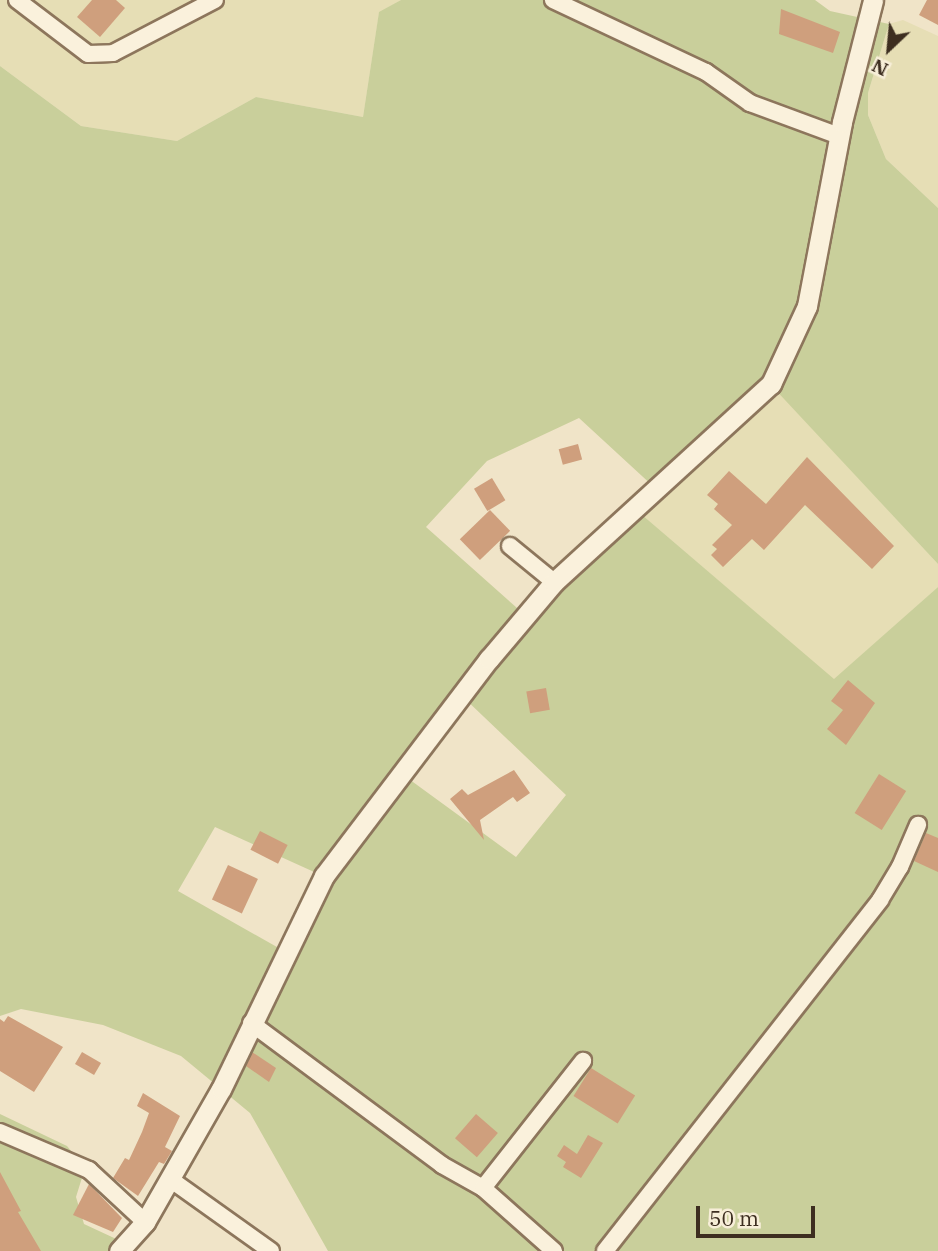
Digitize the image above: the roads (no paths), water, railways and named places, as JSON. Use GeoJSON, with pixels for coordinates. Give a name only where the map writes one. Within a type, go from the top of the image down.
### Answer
{"type":"FeatureCollection","features":[{"type":"Feature","properties":{"kind":"street"},"geometry":{"type":"LineString","coordinates":[[17,0],[88,54],[113,53],[215,0]]}},
{"type":"Feature","properties":{"kind":"street"},"geometry":{"type":"LineString","coordinates":[[553,0],[706,72],[750,103],[839,136]]}},
{"type":"Feature","properties":{"kind":"street"},"geometry":{"type":"LineString","coordinates":[[119,1251],[145,1222],[170,1179],[324,876],[489,659],[554,582],[771,384],[807,306],[839,136],[873,0]]}},
{"type":"Feature","properties":{"kind":"street"},"geometry":{"type":"LineString","coordinates":[[510,546],[554,582]]}},
{"type":"Feature","properties":{"kind":"street"},"geometry":{"type":"LineString","coordinates":[[605,1251],[880,900],[900,867],[918,825]]}},
{"type":"Feature","properties":{"kind":"street"},"geometry":{"type":"LineString","coordinates":[[251,1023],[442,1164],[483,1188],[554,1251]]}},
{"type":"Feature","properties":{"kind":"street"},"geometry":{"type":"LineString","coordinates":[[483,1188],[583,1061]]}},
{"type":"Feature","properties":{"kind":"street"},"geometry":{"type":"LineString","coordinates":[[0,1132],[89,1170],[145,1222]]}},
{"type":"Feature","properties":{"kind":"street"},"geometry":{"type":"LineString","coordinates":[[170,1179],[271,1251]]}}]}
